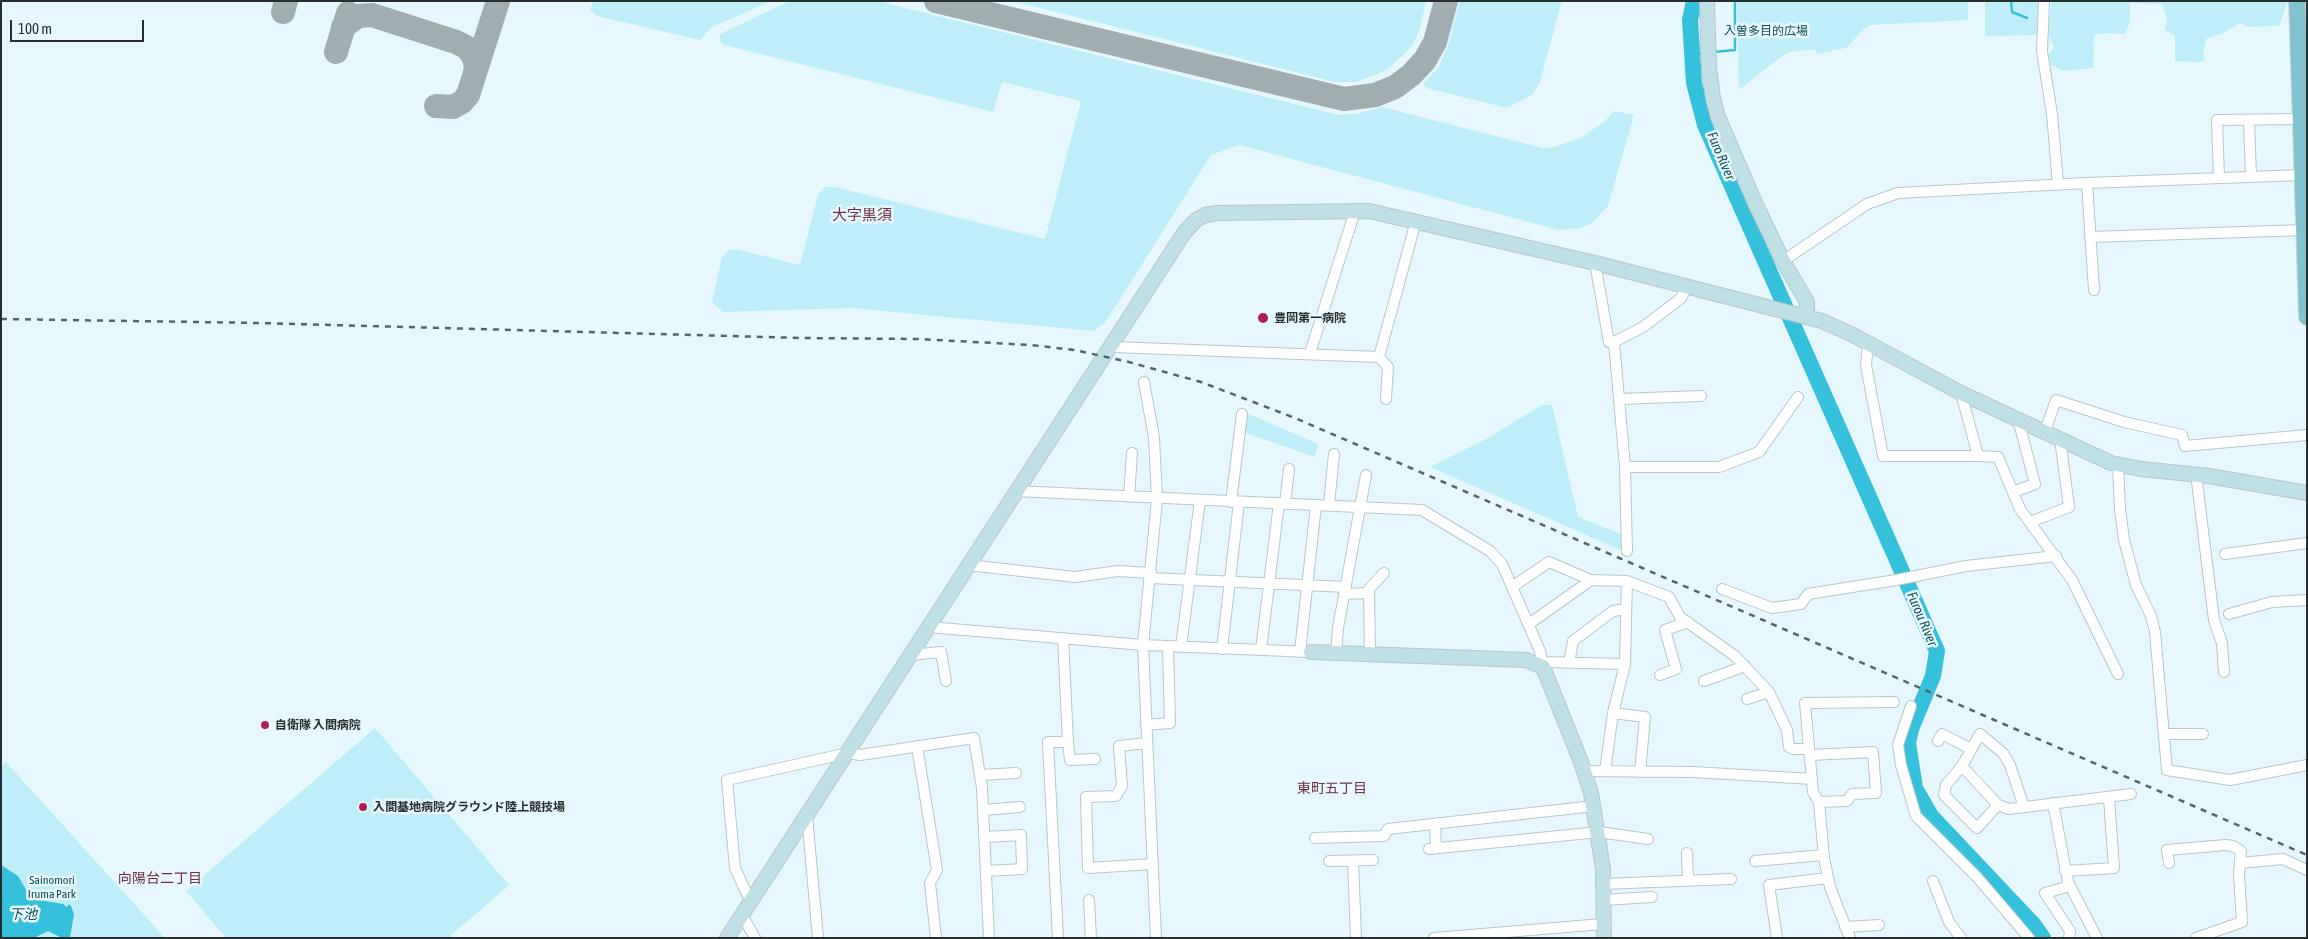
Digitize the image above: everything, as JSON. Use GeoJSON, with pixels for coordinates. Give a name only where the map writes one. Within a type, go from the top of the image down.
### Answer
{"type":"FeatureCollection","features":[{"type":"Feature","properties":{"kind":"main road"},"geometry":{"type":"LineString","coordinates":[[2297,1],[2307,318]]}},
{"type":"Feature","properties":{"kind":"street"},"geometry":{"type":"LineString","coordinates":[[1707,1],[1709,68],[1718,117],[1783,261],[1807,302],[1803,316]]}},
{"type":"Feature","properties":{"kind":"street"},"geometry":{"type":"LineString","coordinates":[[2044,1],[2042,51],[2052,114],[2058,184]]}},
{"type":"Feature","properties":{"kind":"street"},"geometry":{"type":"LineString","coordinates":[[2219,177],[2218,120],[2301,119]]}},
{"type":"Feature","properties":{"kind":"street"},"geometry":{"type":"LineString","coordinates":[[2249,120],[2251,176]]}},
{"type":"Feature","properties":{"kind":"street"},"geometry":{"type":"LineString","coordinates":[[1783,261],[1867,204],[1898,193],[2058,184],[2302,175]]}},
{"type":"Feature","properties":{"kind":"street"},"geometry":{"type":"LineString","coordinates":[[2087,183],[2094,290]]}},
{"type":"Feature","properties":{"kind":"street"},"geometry":{"type":"LineString","coordinates":[[1310,353],[1355,211]]}},
{"type":"Feature","properties":{"kind":"street"},"geometry":{"type":"LineString","coordinates":[[728,938],[1016,491],[1113,347],[1184,233],[1200,218],[1218,213],[1355,211],[1386,214],[1595,263],[1687,288],[1803,316],[1836,327],[1961,393],[2060,438],[2100,459],[2118,465],[2196,474],[2307,493]]}},
{"type":"Feature","properties":{"kind":"street"},"geometry":{"type":"LineString","coordinates":[[1379,357],[1416,221]]}},
{"type":"Feature","properties":{"kind":"street"},"geometry":{"type":"LineString","coordinates":[[2090,237],[2304,230]]}},
{"type":"Feature","properties":{"kind":"street"},"geometry":{"type":"LineString","coordinates":[[1595,263],[1609,342],[1614,342],[1643,327],[1680,299],[1687,288]]}},
{"type":"Feature","properties":{"kind":"street"},"geometry":{"type":"LineString","coordinates":[[1614,342],[1625,467],[1627,551]]}},
{"type":"Feature","properties":{"kind":"street"},"geometry":{"type":"LineString","coordinates":[[1868,345],[1866,365],[1883,456],[1998,457],[2020,509],[2072,580],[2118,674]]}},
{"type":"Feature","properties":{"kind":"street"},"geometry":{"type":"LineString","coordinates":[[1113,347],[1379,357],[1388,367],[1386,399]]}},
{"type":"Feature","properties":{"kind":"street"},"geometry":{"type":"LineString","coordinates":[[1144,382],[1154,437],[1157,499],[1143,645],[1156,938]]}},
{"type":"Feature","properties":{"kind":"street"},"geometry":{"type":"LineString","coordinates":[[1961,393],[1978,456]]}},
{"type":"Feature","properties":{"kind":"street"},"geometry":{"type":"LineString","coordinates":[[1619,398],[1701,396]]}},
{"type":"Feature","properties":{"kind":"street"},"geometry":{"type":"LineString","coordinates":[[1625,467],[1719,468],[1759,452],[1798,397]]}},
{"type":"Feature","properties":{"kind":"street"},"geometry":{"type":"LineString","coordinates":[[2045,431],[2056,400],[2124,422],[2182,435],[2185,446],[2307,435]]}},
{"type":"Feature","properties":{"kind":"street"},"geometry":{"type":"LineString","coordinates":[[1222,649],[1230,580],[1242,414]]}},
{"type":"Feature","properties":{"kind":"street"},"geometry":{"type":"LineString","coordinates":[[2013,492],[2035,484],[2018,419]]}},
{"type":"Feature","properties":{"kind":"street"},"geometry":{"type":"LineString","coordinates":[[2030,522],[2069,507],[2060,438]]}},
{"type":"Feature","properties":{"kind":"street"},"geometry":{"type":"LineString","coordinates":[[1129,498],[1132,453]]}},
{"type":"Feature","properties":{"kind":"street"},"geometry":{"type":"LineString","coordinates":[[1329,506],[1334,454]]}},
{"type":"Feature","properties":{"kind":"street"},"geometry":{"type":"LineString","coordinates":[[2118,465],[2120,509],[2124,540],[2136,585],[2151,616],[2155,632],[2167,770],[2176,773],[2230,780],[2307,765]]}},
{"type":"Feature","properties":{"kind":"street"},"geometry":{"type":"LineString","coordinates":[[1261,650],[1269,582],[1289,469]]}},
{"type":"Feature","properties":{"kind":"street"},"geometry":{"type":"LineString","coordinates":[[2196,474],[2214,620],[2222,643],[2224,672]]}},
{"type":"Feature","properties":{"kind":"street"},"geometry":{"type":"LineString","coordinates":[[1336,653],[1338,628],[1366,475]]}},
{"type":"Feature","properties":{"kind":"street"},"geometry":{"type":"LineString","coordinates":[[1016,491],[1129,498],[1422,510],[1490,551],[1502,564],[1529,624],[1540,651],[1542,664],[1584,771],[1599,832],[1603,884],[1603,931],[1434,938]]}},
{"type":"Feature","properties":{"kind":"street"},"geometry":{"type":"LineString","coordinates":[[1181,647],[1200,500]]}},
{"type":"Feature","properties":{"kind":"street"},"geometry":{"type":"LineString","coordinates":[[1305,652],[1307,583],[1316,505]]}},
{"type":"Feature","properties":{"kind":"street"},"geometry":{"type":"LineString","coordinates":[[2225,554],[2307,543]]}},
{"type":"Feature","properties":{"kind":"street"},"geometry":{"type":"LineString","coordinates":[[1722,589],[1772,608],[1801,604],[1808,594],[1966,566],[2056,556]]}},
{"type":"Feature","properties":{"kind":"street"},"geometry":{"type":"LineString","coordinates":[[1512,587],[1549,562],[1591,580],[1627,581],[1669,597],[1680,617],[1714,639],[1745,666],[1769,692],[1787,730],[1789,747],[1810,752],[1873,752],[1876,793],[1852,794],[1848,801],[1820,802]]}},
{"type":"Feature","properties":{"kind":"street"},"geometry":{"type":"LineString","coordinates":[[968,565],[1074,577],[1118,571],[1190,579],[1307,583],[1369,593]]}},
{"type":"Feature","properties":{"kind":"street"},"geometry":{"type":"LineString","coordinates":[[1370,654],[1369,589],[1384,573]]}},
{"type":"Feature","properties":{"kind":"street"},"geometry":{"type":"LineString","coordinates":[[1529,624],[1591,580]]}},
{"type":"Feature","properties":{"kind":"street"},"geometry":{"type":"LineString","coordinates":[[1605,772],[1613,713],[1624,676],[1627,581]]}},
{"type":"Feature","properties":{"kind":"street"},"geometry":{"type":"LineString","coordinates":[[2230,614],[2272,602],[2307,600]]}},
{"type":"Feature","properties":{"kind":"street"},"geometry":{"type":"LineString","coordinates":[[1569,663],[1573,641],[1613,611],[1626,609]]}},
{"type":"Feature","properties":{"kind":"street"},"geometry":{"type":"LineString","coordinates":[[1660,675],[1676,669],[1664,630],[1688,622]]}},
{"type":"Feature","properties":{"kind":"street"},"geometry":{"type":"LineString","coordinates":[[928,627],[1143,645],[1526,660],[1542,664],[1625,664]]}},
{"type":"Feature","properties":{"kind":"street"},"geometry":{"type":"LineString","coordinates":[[1063,638],[1070,760],[1095,759]]}},
{"type":"Feature","properties":{"kind":"street"},"geometry":{"type":"LineString","coordinates":[[1146,725],[1170,723],[1168,646]]}},
{"type":"Feature","properties":{"kind":"street"},"geometry":{"type":"LineString","coordinates":[[911,655],[940,652],[946,681]]}},
{"type":"Feature","properties":{"kind":"street"},"geometry":{"type":"LineString","coordinates":[[1704,681],[1745,666]]}},
{"type":"Feature","properties":{"kind":"street"},"geometry":{"type":"LineString","coordinates":[[1748,699],[1769,692]]}},
{"type":"Feature","properties":{"kind":"street"},"geometry":{"type":"LineString","coordinates":[[1850,938],[1828,878],[1824,855],[1820,802],[1813,792],[1805,703],[1894,702]]}},
{"type":"Feature","properties":{"kind":"street"},"geometry":{"type":"LineString","coordinates":[[1911,706],[1898,745],[1901,765],[1916,816],[1977,877],[2029,938]]}},
{"type":"Feature","properties":{"kind":"street"},"geometry":{"type":"LineString","coordinates":[[1613,713],[1645,717],[1640,772]]}},
{"type":"Feature","properties":{"kind":"street"},"geometry":{"type":"LineString","coordinates":[[1938,741],[1942,734],[1971,749]]}},
{"type":"Feature","properties":{"kind":"street"},"geometry":{"type":"LineString","coordinates":[[1998,805],[1977,828],[1944,795],[1946,785],[1962,766],[1980,734],[2003,753],[2010,765],[2024,807]]}},
{"type":"Feature","properties":{"kind":"street"},"geometry":{"type":"LineString","coordinates":[[2164,734],[2203,734]]}},
{"type":"Feature","properties":{"kind":"street"},"geometry":{"type":"LineString","coordinates":[[750,903],[735,868],[727,780],[848,753],[860,755],[974,738],[983,810],[989,938]]}},
{"type":"Feature","properties":{"kind":"street"},"geometry":{"type":"LineString","coordinates":[[1058,938],[1048,742],[1068,742]]}},
{"type":"Feature","properties":{"kind":"street"},"geometry":{"type":"LineString","coordinates":[[1147,743],[1119,746],[1122,786],[1116,796],[1086,797],[1088,868],[1153,864]]}},
{"type":"Feature","properties":{"kind":"street"},"geometry":{"type":"LineString","coordinates":[[917,746],[937,870],[930,883],[936,938]]}},
{"type":"Feature","properties":{"kind":"street"},"geometry":{"type":"LineString","coordinates":[[1962,766],[1998,805],[2009,809],[2130,794]]}},
{"type":"Feature","properties":{"kind":"street"},"geometry":{"type":"LineString","coordinates":[[1584,771],[1693,772],[1812,779]]}},
{"type":"Feature","properties":{"kind":"street"},"geometry":{"type":"LineString","coordinates":[[980,775],[1016,772]]}},
{"type":"Feature","properties":{"kind":"street"},"geometry":{"type":"LineString","coordinates":[[2065,871],[2114,868],[2109,798]]}},
{"type":"Feature","properties":{"kind":"street"},"geometry":{"type":"LineString","coordinates":[[2053,803],[2065,871],[2070,886],[2097,938]]}},
{"type":"Feature","properties":{"kind":"street"},"geometry":{"type":"LineString","coordinates":[[1316,838],[1384,836],[1388,829],[1594,806]]}},
{"type":"Feature","properties":{"kind":"street"},"geometry":{"type":"LineString","coordinates":[[983,810],[1020,807]]}},
{"type":"Feature","properties":{"kind":"street"},"geometry":{"type":"LineString","coordinates":[[807,816],[818,938]]}},
{"type":"Feature","properties":{"kind":"street"},"geometry":{"type":"LineString","coordinates":[[1435,824],[1433,849],[1599,832],[1648,839]]}},
{"type":"Feature","properties":{"kind":"street"},"geometry":{"type":"LineString","coordinates":[[984,838],[1021,835],[1022,869],[986,871]]}},
{"type":"Feature","properties":{"kind":"street"},"geometry":{"type":"LineString","coordinates":[[2168,864],[2168,850],[2226,845],[2233,846],[2240,851],[2242,922],[2196,938]]}},
{"type":"Feature","properties":{"kind":"street"},"geometry":{"type":"LineString","coordinates":[[1687,853],[1688,880]]}},
{"type":"Feature","properties":{"kind":"street"},"geometry":{"type":"LineString","coordinates":[[1755,861],[1824,855]]}},
{"type":"Feature","properties":{"kind":"street"},"geometry":{"type":"LineString","coordinates":[[2240,863],[2283,859],[2307,870]]}},
{"type":"Feature","properties":{"kind":"street"},"geometry":{"type":"LineString","coordinates":[[1329,861],[1373,860]]}},
{"type":"Feature","properties":{"kind":"street"},"geometry":{"type":"LineString","coordinates":[[1353,861],[1356,938]]}},
{"type":"Feature","properties":{"kind":"street"},"geometry":{"type":"LineString","coordinates":[[1776,938],[1769,885],[1828,878]]}},
{"type":"Feature","properties":{"kind":"street"},"geometry":{"type":"LineString","coordinates":[[1603,884],[1731,879]]}},
{"type":"Feature","properties":{"kind":"street"},"geometry":{"type":"LineString","coordinates":[[1932,881],[1949,922],[1961,938]]}},
{"type":"Feature","properties":{"kind":"street"},"geometry":{"type":"LineString","coordinates":[[2069,938],[2070,930],[2045,893],[2070,886]]}},
{"type":"Feature","properties":{"kind":"street"},"geometry":{"type":"LineString","coordinates":[[1603,900],[1652,897]]}},
{"type":"Feature","properties":{"kind":"street"},"geometry":{"type":"LineString","coordinates":[[1089,900],[1091,938]]}},
{"type":"Feature","properties":{"kind":"street"},"geometry":{"type":"LineString","coordinates":[[742,915],[755,938]]}},
{"type":"Feature","properties":{"kind":"street"},"geometry":{"type":"LineString","coordinates":[[1845,927],[1878,925]]}},
{"type":"Feature","properties":{"kind":"green space"},"geometry":{"type":"Polygon","coordinates":[[[593,1],[772,1],[712,27],[700,40],[597,16],[590,10],[593,1]]]}},
{"type":"Feature","properties":{"kind":"green space"},"geometry":{"type":"Polygon","coordinates":[[[790,1],[877,1],[1339,115],[1356,114],[1382,107],[1543,148],[1555,147],[1582,137],[1605,121],[1614,111],[1634,115],[1608,206],[1591,224],[1579,228],[1559,230],[1239,145],[1211,155],[1105,323],[1093,331],[852,308],[723,312],[712,302],[722,257],[729,250],[735,249],[800,265],[818,194],[825,187],[835,187],[1045,239],[1081,101],[1002,82],[993,112],[724,45],[720,41],[720,34],[790,1]]]}},
{"type":"Feature","properties":{"kind":"green space"},"geometry":{"type":"Polygon","coordinates":[[[1012,1],[1426,1],[1419,31],[1412,46],[1387,70],[1357,82],[1335,82],[1012,1]]]}},
{"type":"Feature","properties":{"kind":"green space"},"geometry":{"type":"Polygon","coordinates":[[[1460,1],[1562,1],[1540,82],[1532,95],[1507,108],[1426,88],[1423,83],[1438,68],[1448,46],[1460,1]]]}},
{"type":"Feature","properties":{"kind":"green space","name":"入曽多目的広場"},"geometry":{"type":"Polygon","coordinates":[[[1737,1],[1968,1],[1968,20],[1871,25],[1863,30],[1846,48],[1816,54],[1815,49],[1790,52],[1782,56],[1739,90],[1737,1]]]}},
{"type":"Feature","properties":{"kind":"green space"},"geometry":{"type":"Polygon","coordinates":[[[1985,1],[2040,1],[2038,32],[2036,35],[1985,36],[1985,1]]]}},
{"type":"Feature","properties":{"kind":"green space"},"geometry":{"type":"Polygon","coordinates":[[[2051,1],[2288,1],[2279,26],[2247,27],[2240,23],[2223,33],[2206,39],[2203,52],[2205,61],[2197,62],[2175,61],[2175,35],[2165,30],[2167,18],[2162,4],[2130,3],[2130,22],[2125,34],[2106,33],[2094,35],[2093,68],[2064,71],[2049,64],[2049,54],[2054,46],[2048,36],[2051,1]]]}},
{"type":"Feature","properties":{"kind":"green space"},"geometry":{"type":"Polygon","coordinates":[[[1542,405],[1552,405],[1578,517],[1621,534],[1621,550],[1430,467],[1486,439],[1542,405]]]}},
{"type":"Feature","properties":{"kind":"green space"},"geometry":{"type":"Polygon","coordinates":[[[1242,411],[1318,444],[1315,457],[1240,431],[1242,411]]]}},
{"type":"Feature","properties":{"kind":"green space","name":"入間基地病院グラウンド陸上競技場"},"geometry":{"type":"Polygon","coordinates":[[[375,728],[509,885],[448,938],[226,938],[186,891],[375,728]]]}},
{"type":"Feature","properties":{"kind":"green space","name":"Sainomori Iruma Park"},"geometry":{"type":"Polygon","coordinates":[[[6,762],[165,938],[1,938],[1,766],[6,762]]]}},
{"type":"Feature","properties":{"kind":"water","name":"下池"},"geometry":{"type":"Polygon","coordinates":[[[1,865],[18,876],[28,893],[40,900],[63,904],[67,907],[69,904],[71,906],[74,914],[70,938],[62,938],[48,931],[34,938],[1,938],[1,865]]]}},
{"type":"Feature","properties":{"kind":"waterway","name":"Furou River"},"geometry":{"type":"LineString","coordinates":[[1694,1],[1690,20],[1694,83],[1705,125],[1937,651],[1933,676],[1911,729],[1908,743],[1915,788],[1931,816],[2034,925],[2043,938]]}},
{"type":"Feature","properties":{"kind":"waterway"},"geometry":{"type":"LineString","coordinates":[[1714,52],[1735,50],[1735,1]]}},
{"type":"Feature","properties":{"kind":"waterway"},"geometry":{"type":"LineString","coordinates":[[2011,1],[2012,12],[2027,18]]}},
{"type":"Feature","properties":{"kind":"waterway"},"geometry":{"type":"LineString","coordinates":[[1693,54],[1704,53]]}},
{"type":"Feature","properties":{"kind":"taxiway"},"geometry":{"type":"LineString","coordinates":[[283,12],[286,1]]}},
{"type":"Feature","properties":{"kind":"taxiway"},"geometry":{"type":"LineString","coordinates":[[436,106],[453,107],[462,102],[468,95],[498,1]]}},
{"type":"Feature","properties":{"kind":"taxiway"},"geometry":{"type":"LineString","coordinates":[[936,1],[1344,99],[1375,95],[1395,87],[1411,75],[1425,60],[1435,42],[1446,1]]}},
{"type":"Feature","properties":{"kind":"taxiway"},"geometry":{"type":"LineString","coordinates":[[336,52],[348,13]]}},
{"type":"Feature","properties":{"kind":"taxiway"},"geometry":{"type":"LineString","coordinates":[[343,27],[358,16],[372,15],[456,42],[466,47],[472,54],[476,64],[475,73]]}},
{"type":"Feature","properties":{"kind":"railway"},"geometry":{"type":"LineString","coordinates":[[1,319],[260,323],[802,338],[918,339],[1031,345],[1074,350],[1125,361],[1201,382],[1295,418],[2307,855]]}},
{"type":"Feature","properties":{"kind":"place","name":"豊岡第一病院"},"geometry":{"type":"Point","coordinates":[1263,318]}},
{"type":"Feature","properties":{"kind":"place","name":"自衛隊 入間病院"},"geometry":{"type":"Point","coordinates":[265,725]}},
{"type":"Feature","properties":{"kind":"place","name":"入間基地病院グラウンド陸上競技場"},"geometry":{"type":"Point","coordinates":[363,807]}},
{"type":"Feature","properties":{"kind":"district","name":"大字黒須"},"geometry":{"type":"Point","coordinates":[862,215]}},
{"type":"Feature","properties":{"kind":"district","name":"東町五丁目"},"geometry":{"type":"Point","coordinates":[1332,789]}},
{"type":"Feature","properties":{"kind":"district","name":"向陽台二丁目"},"geometry":{"type":"Point","coordinates":[160,879]}},
{"type":"Feature","properties":{"kind":"water label","name":"Furo River"},"geometry":{"type":"Point","coordinates":[1721,156]}}]}
